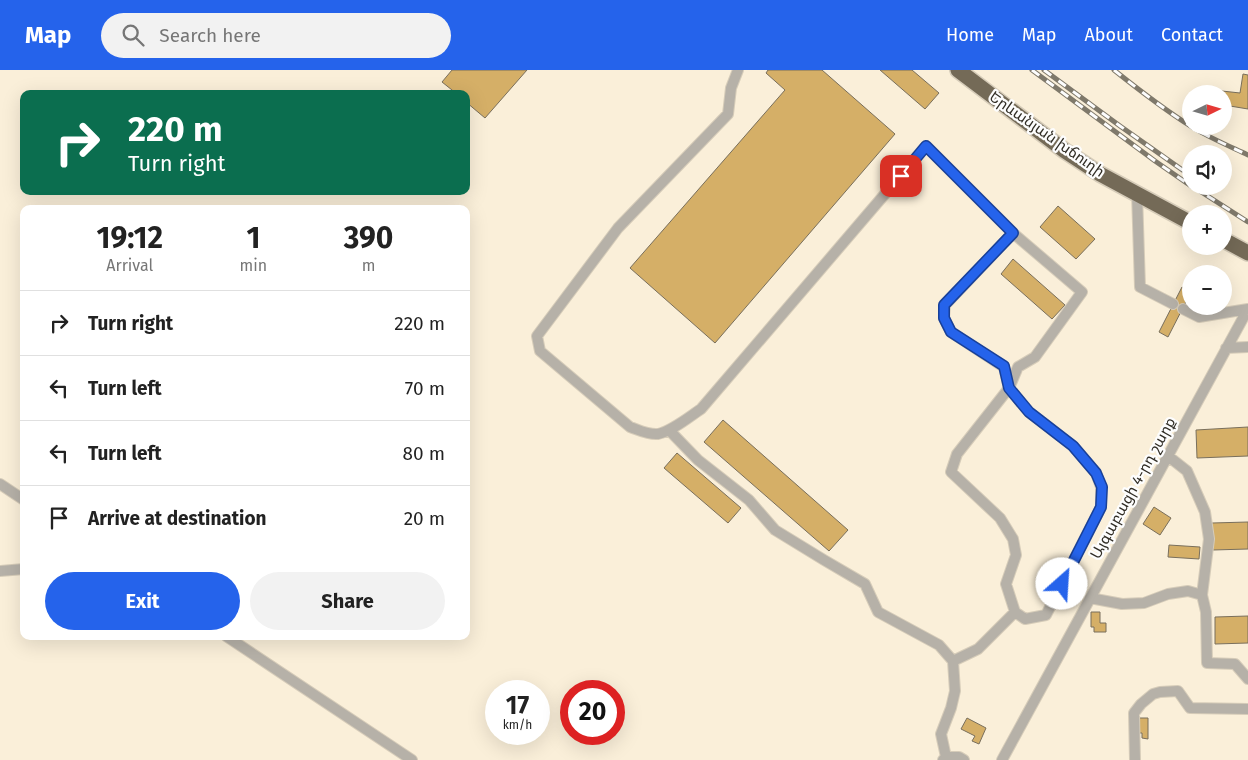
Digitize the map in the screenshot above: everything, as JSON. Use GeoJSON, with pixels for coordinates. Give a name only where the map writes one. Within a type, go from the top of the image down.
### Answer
{"type":"FeatureCollection","features":[{"type":"Feature","properties":{"kind":"highway","name":"Երևանյան խճուղի"},"geometry":{"type":"LineString","coordinates":[[958,70],[1065,151],[1100,174],[1182,218]]}},
{"type":"Feature","properties":{"kind":"highway"},"geometry":{"type":"LineString","coordinates":[[1232,244],[1248,253]]}},
{"type":"Feature","properties":{"kind":"street"},"geometry":{"type":"LineString","coordinates":[[738,70],[731,88],[728,114],[618,228],[537,336],[540,351],[630,427],[644,433],[657,434],[669,430],[701,409],[926,146],[1013,233],[1082,292],[1035,358],[1018,367],[1009,388],[957,454],[951,472],[1000,518],[1013,539],[1016,555],[1006,584],[1015,612],[1025,619],[1046,615],[1101,507],[1102,487],[1096,473],[1073,446],[1029,412],[1009,388],[1004,366],[951,332],[944,318],[944,305],[1013,233]]}},
{"type":"Feature","properties":{"kind":"street"},"geometry":{"type":"LineString","coordinates":[[1137,193],[1140,287],[1199,317],[1248,309]]}},
{"type":"Feature","properties":{"kind":"street","name":"Այգաբացի 4-րդ շարք"},"geometry":{"type":"LineString","coordinates":[[1002,760],[1248,309]]}},
{"type":"Feature","properties":{"kind":"street"},"geometry":{"type":"LineString","coordinates":[[1226,348],[1248,347]]}},
{"type":"Feature","properties":{"kind":"street"},"geometry":{"type":"LineString","coordinates":[[669,430],[698,460],[749,500],[775,530],[866,584],[878,612],[939,645],[954,661],[955,691],[941,734],[944,758],[959,757],[964,760]]}},
{"type":"Feature","properties":{"kind":"street"},"geometry":{"type":"LineString","coordinates":[[1168,456],[1187,471],[1205,512],[1209,539],[1202,595],[1206,612],[1207,663],[1235,664],[1248,680]]}},
{"type":"Feature","properties":{"kind":"street"},"geometry":{"type":"LineString","coordinates":[[0,484],[20,497]]}},
{"type":"Feature","properties":{"kind":"street"},"geometry":{"type":"LineString","coordinates":[[0,571],[20,569]]}},
{"type":"Feature","properties":{"kind":"street"},"geometry":{"type":"LineString","coordinates":[[1090,598],[1122,604],[1144,603],[1168,594],[1188,591],[1202,595]]}},
{"type":"Feature","properties":{"kind":"street"},"geometry":{"type":"LineString","coordinates":[[954,661],[978,649],[1015,612]]}},
{"type":"Feature","properties":{"kind":"street"},"geometry":{"type":"LineString","coordinates":[[232,640],[412,760]]}},
{"type":"Feature","properties":{"kind":"street"},"geometry":{"type":"LineString","coordinates":[[1135,760],[1134,713],[1153,694],[1178,691],[1190,708],[1248,709]]}},
{"type":"Feature","properties":{"kind":"building"},"geometry":{"type":"Polygon","coordinates":[[[452,70],[527,70],[485,118],[470,105],[470,90],[452,90],[442,82],[452,70]]]}},
{"type":"Feature","properties":{"kind":"building"},"geometry":{"type":"Polygon","coordinates":[[[768,70],[822,70],[895,134],[715,343],[630,268],[785,90],[766,73],[768,70]]]}},
{"type":"Feature","properties":{"kind":"building"},"geometry":{"type":"Polygon","coordinates":[[[880,70],[912,70],[939,93],[925,109],[880,70]]]}},
{"type":"Feature","properties":{"kind":"building"},"geometry":{"type":"Polygon","coordinates":[[[1243,74],[1248,75],[1248,109],[1232,106],[1232,92],[1240,93],[1243,74]]]}},
{"type":"Feature","properties":{"kind":"building"},"geometry":{"type":"Polygon","coordinates":[[[1058,206],[1095,239],[1076,259],[1040,227],[1058,206]]]}},
{"type":"Feature","properties":{"kind":"building"},"geometry":{"type":"Polygon","coordinates":[[[1013,259],[1065,305],[1052,319],[1001,274],[1013,259]]]}},
{"type":"Feature","properties":{"kind":"building"},"geometry":{"type":"Polygon","coordinates":[[[1182,287],[1182,310],[1168,337],[1159,332],[1182,287]]]}},
{"type":"Feature","properties":{"kind":"building"},"geometry":{"type":"Polygon","coordinates":[[[723,420],[848,530],[829,551],[704,442],[723,420]]]}},
{"type":"Feature","properties":{"kind":"building"},"geometry":{"type":"Polygon","coordinates":[[[1248,427],[1248,456],[1197,458],[1196,430],[1248,427]]]}},
{"type":"Feature","properties":{"kind":"building"},"geometry":{"type":"Polygon","coordinates":[[[677,453],[741,508],[728,523],[664,468],[677,453]]]}},
{"type":"Feature","properties":{"kind":"building"},"geometry":{"type":"Polygon","coordinates":[[[1154,507],[1171,518],[1160,535],[1143,524],[1154,507]]]}},
{"type":"Feature","properties":{"kind":"building"},"geometry":{"type":"Polygon","coordinates":[[[1248,522],[1248,549],[1213,550],[1212,523],[1248,522]]]}},
{"type":"Feature","properties":{"kind":"building"},"geometry":{"type":"Polygon","coordinates":[[[1169,545],[1200,547],[1199,559],[1168,557],[1169,545]]]}},
{"type":"Feature","properties":{"kind":"building"},"geometry":{"type":"Polygon","coordinates":[[[1091,612],[1100,612],[1100,623],[1106,623],[1106,632],[1094,632],[1094,627],[1091,627],[1091,612]]]}},
{"type":"Feature","properties":{"kind":"building"},"geometry":{"type":"Polygon","coordinates":[[[1248,616],[1248,643],[1215,644],[1215,617],[1248,616]]]}},
{"type":"Feature","properties":{"kind":"building"},"geometry":{"type":"Polygon","coordinates":[[[967,718],[986,728],[979,744],[972,741],[975,736],[961,729],[967,718]]]}},
{"type":"Feature","properties":{"kind":"building"},"geometry":{"type":"Polygon","coordinates":[[[1138,718],[1148,718],[1148,739],[1142,738],[1142,733],[1138,733],[1138,718]]]}},
{"type":"Feature","properties":{"kind":"railway"},"geometry":{"type":"LineString","coordinates":[[1032,70],[1182,180]]}},
{"type":"Feature","properties":{"kind":"railway"},"geometry":{"type":"LineString","coordinates":[[1044,70],[1182,170]]}},
{"type":"Feature","properties":{"kind":"railway"},"geometry":{"type":"LineString","coordinates":[[1114,70],[1152,100],[1192,127],[1248,155]]}},
{"type":"Feature","properties":{"kind":"railway"},"geometry":{"type":"LineString","coordinates":[[1206,195],[1248,222]]}},
{"type":"Feature","properties":{"kind":"route"},"geometry":{"type":"LineString","coordinates":[[901,176],[926,146],[1013,233],[944,305],[944,318],[951,332],[1004,366],[1009,388],[1029,412],[1073,446],[1096,473],[1102,487],[1101,507],[1062,584]]}}]}
